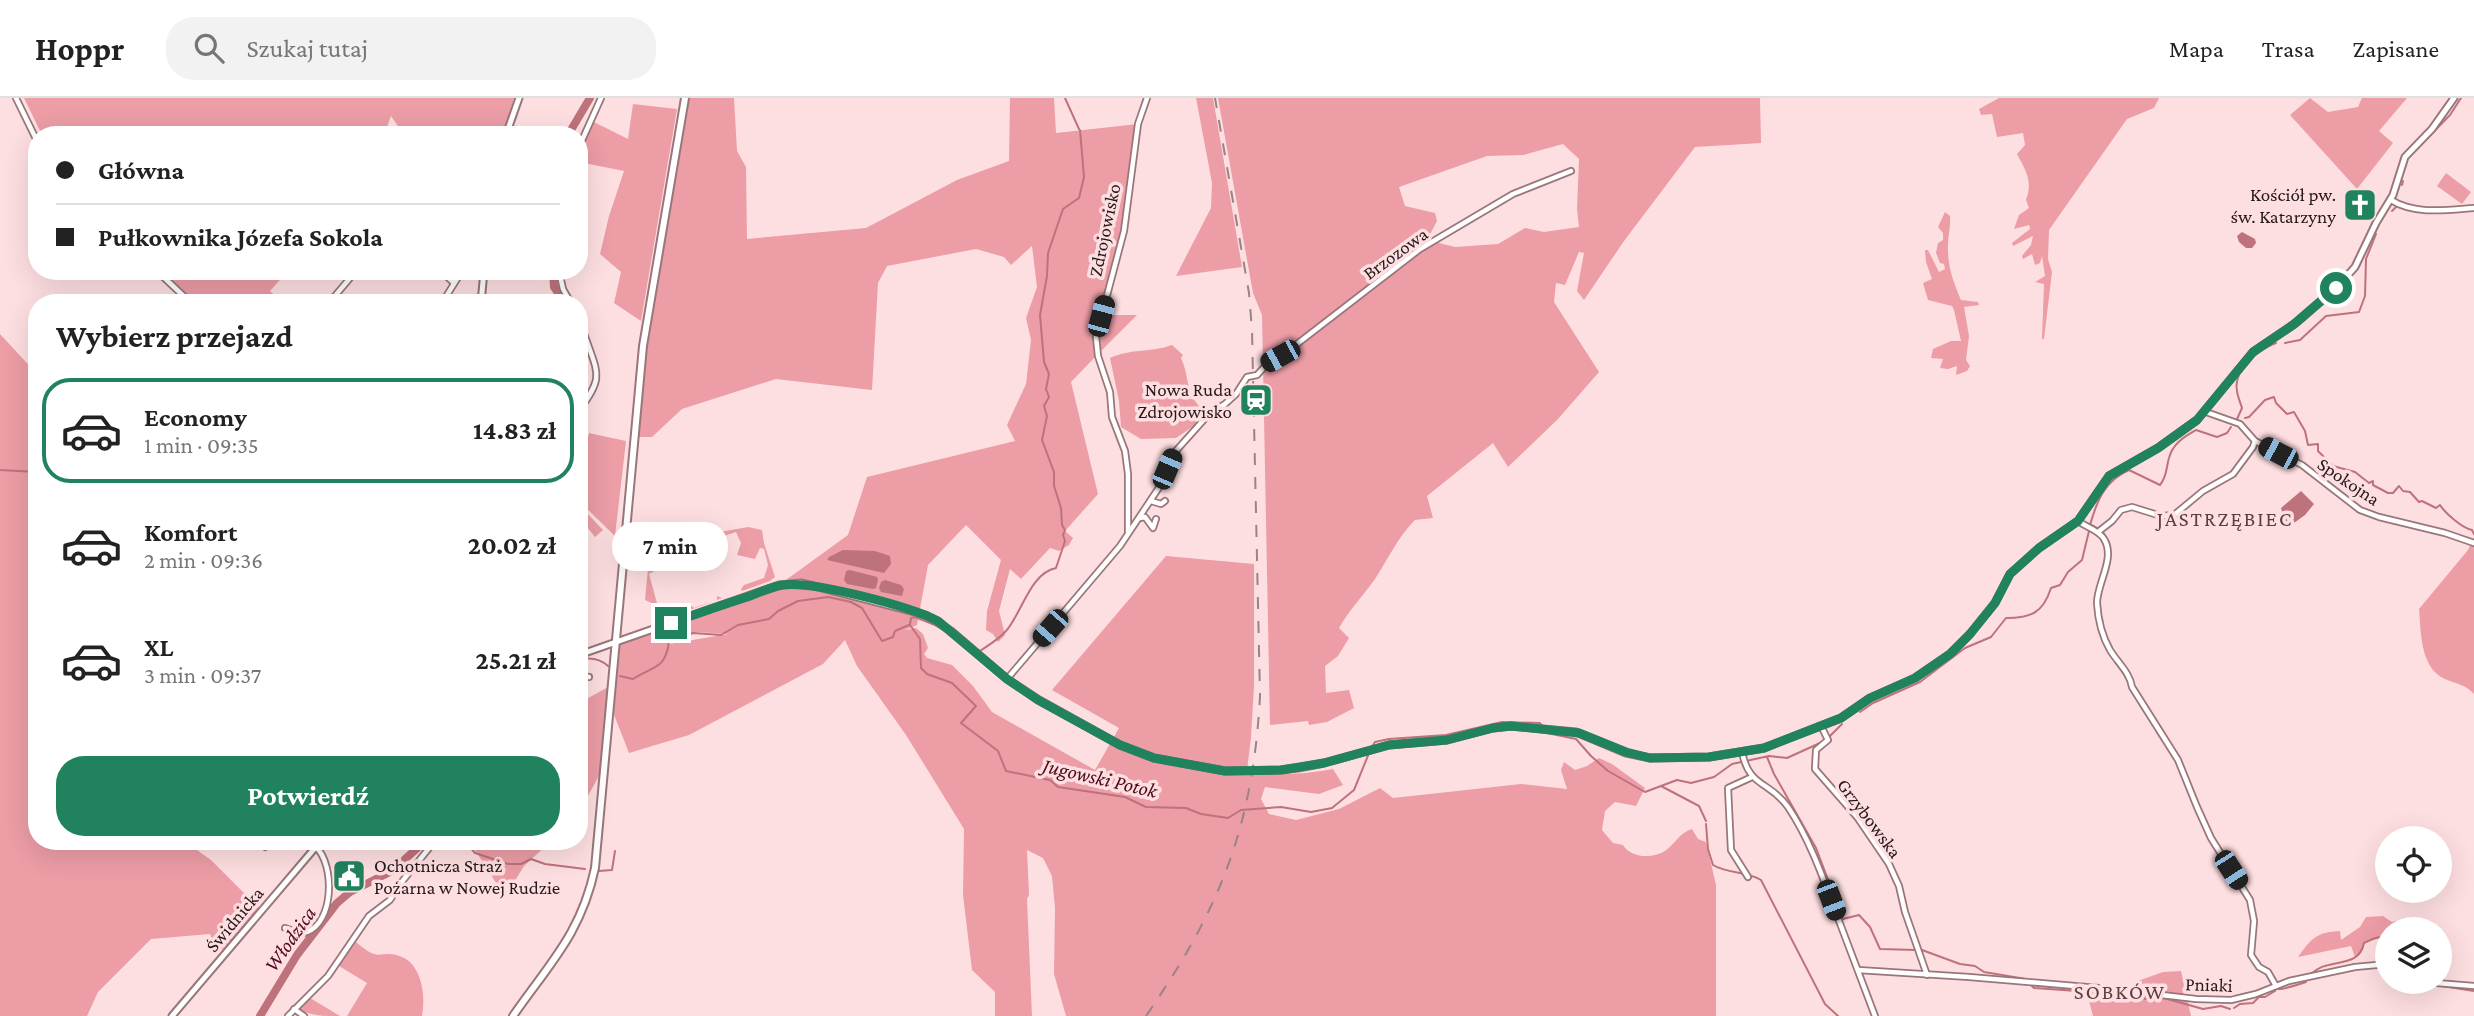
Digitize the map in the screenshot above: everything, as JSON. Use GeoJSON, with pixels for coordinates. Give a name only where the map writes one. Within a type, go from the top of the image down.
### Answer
{"type":"FeatureCollection","features":[{"type":"Feature","properties":{"kind":"main road"},"geometry":{"type":"LineString","coordinates":[[513,1016],[562,951],[579,919],[589,892],[599,831],[643,346],[685,98]]}},
{"type":"Feature","properties":{"kind":"street"},"geometry":{"type":"LineString","coordinates":[[16,98],[30,126]]}},
{"type":"Feature","properties":{"kind":"street"},"geometry":{"type":"LineString","coordinates":[[509,126],[519,98]]}},
{"type":"Feature","properties":{"kind":"street"},"geometry":{"type":"LineString","coordinates":[[588,127],[601,98]]}},
{"type":"Feature","properties":{"kind":"street","name":"Zdrojowisko"},"geometry":{"type":"LineString","coordinates":[[1128,532],[1128,474],[1125,451],[1112,417],[1110,392],[1098,356],[1096,337],[1124,231],[1138,124],[1147,98]]}},
{"type":"Feature","properties":{"kind":"street"},"geometry":{"type":"LineString","coordinates":[[588,652],[779,585],[801,583],[926,615],[951,631],[1007,679],[1038,700],[1102,735],[1143,754],[1225,771],[1281,770],[1324,763],[1375,748],[1447,740],[1502,727],[1544,728],[1579,733],[1639,757],[1672,759],[1743,755],[1849,714],[1876,695],[1915,678],[1950,654],[1991,608],[2014,569],[2078,521],[2109,476],[2158,448],[2206,412],[2253,352],[2297,322],[2336,288],[2355,267],[2376,223],[2391,200],[2405,158],[2432,129],[2454,98]]}},
{"type":"Feature","properties":{"kind":"street","name":"Brzozowa"},"geometry":{"type":"LineString","coordinates":[[1151,502],[1174,453],[1209,414],[1236,394],[1247,377],[1257,375],[1267,363],[1297,344],[1420,249],[1513,194],[1572,171]]}},
{"type":"Feature","properties":{"kind":"street"},"geometry":{"type":"LineString","coordinates":[[2391,200],[2402,207],[2438,211],[2474,208]]}},
{"type":"Feature","properties":{"kind":"street"},"geometry":{"type":"LineString","coordinates":[[167,280],[182,294]]}},
{"type":"Feature","properties":{"kind":"street"},"geometry":{"type":"LineString","coordinates":[[337,294],[348,280]]}},
{"type":"Feature","properties":{"kind":"street"},"geometry":{"type":"LineString","coordinates":[[451,280],[454,283]]}},
{"type":"Feature","properties":{"kind":"street"},"geometry":{"type":"LineString","coordinates":[[447,294],[456,280]]}},
{"type":"Feature","properties":{"kind":"street"},"geometry":{"type":"LineString","coordinates":[[588,341],[597,376],[594,391],[588,399]]}},
{"type":"Feature","properties":{"kind":"street","name":"Spokojna"},"geometry":{"type":"LineString","coordinates":[[2206,412],[2240,424],[2255,441],[2302,465],[2360,510],[2474,543]]}},
{"type":"Feature","properties":{"kind":"street"},"geometry":{"type":"LineString","coordinates":[[2092,529],[2112,521],[2121,510],[2132,507],[2161,516],[2174,515],[2203,491],[2232,474],[2255,441]]}},
{"type":"Feature","properties":{"kind":"street"},"geometry":{"type":"LineString","coordinates":[[1007,679],[1114,554],[1151,502],[1165,501]]}},
{"type":"Feature","properties":{"kind":"street"},"geometry":{"type":"LineString","coordinates":[[1139,518],[1145,517],[1153,528],[1156,519]]}},
{"type":"Feature","properties":{"kind":"street"},"geometry":{"type":"LineString","coordinates":[[2078,521],[2105,540],[2108,556],[2097,599],[2098,621],[2109,648],[2131,679],[2132,687],[2178,760],[2211,838],[2250,900],[2254,921],[2251,955],[2259,967],[2268,972],[2276,986]]}},
{"type":"Feature","properties":{"kind":"street","name":"Grzybowska"},"geometry":{"type":"LineString","coordinates":[[1821,726],[1827,738],[1816,750],[1815,769],[1857,817],[1889,864],[1899,886],[1927,975]]}},
{"type":"Feature","properties":{"kind":"street"},"geometry":{"type":"LineString","coordinates":[[1743,755],[1752,777],[1771,789],[1783,801],[1812,852],[1875,1016]]}},
{"type":"Feature","properties":{"kind":"street"},"geometry":{"type":"LineString","coordinates":[[1747,875],[1731,850],[1728,788],[1752,777]]}},
{"type":"Feature","properties":{"kind":"street","name":"Świdnicka"},"geometry":{"type":"LineString","coordinates":[[172,1016],[313,850]]}},
{"type":"Feature","properties":{"kind":"street"},"geometry":{"type":"LineString","coordinates":[[285,928],[303,934],[309,932],[329,904],[328,873],[318,850]]}},
{"type":"Feature","properties":{"kind":"street"},"geometry":{"type":"LineString","coordinates":[[288,1016],[328,976],[369,916],[390,900],[428,850]]}},
{"type":"Feature","properties":{"kind":"street","name":"Pniaki"},"geometry":{"type":"LineString","coordinates":[[1858,971],[2231,1000],[2245,998],[2276,986],[2347,969],[2375,966]]}},
{"type":"Feature","properties":{"kind":"street"},"geometry":{"type":"LineString","coordinates":[[2452,984],[2474,986]]}},
{"type":"Feature","properties":{"kind":"street"},"geometry":{"type":"LineString","coordinates":[[294,1009],[304,1016]]}},
{"type":"Feature","properties":{"kind":"shaded area"},"geometry":{"type":"Polygon","coordinates":[[[24,98],[514,98],[506,126],[398,126],[391,116],[387,126],[38,126],[24,98]]]}},
{"type":"Feature","properties":{"kind":"shaded area"},"geometry":{"type":"Polygon","coordinates":[[[685,98],[734,98],[737,151],[746,167],[747,239],[866,228],[957,180],[1009,161],[1010,98],[1054,98],[1056,133],[1138,124],[1124,231],[1093,334],[1096,356],[1071,382],[1098,494],[1065,531],[1073,538],[1069,545],[1059,551],[1050,548],[1021,579],[1010,569],[999,611],[1005,635],[998,642],[993,634],[986,630],[987,611],[1001,560],[966,525],[928,565],[917,625],[905,630],[916,628],[923,634],[928,648],[924,654],[927,658],[952,665],[973,686],[992,712],[1095,770],[1119,728],[1052,690],[1166,556],[1254,564],[1254,686],[1251,737],[1247,771],[1238,771],[1286,774],[1333,769],[1343,785],[1319,794],[1265,787],[1261,799],[1269,814],[1296,820],[1339,809],[1380,788],[1393,798],[1521,784],[1567,789],[1561,770],[1564,762],[1575,770],[1599,758],[1645,788],[1636,806],[1615,802],[1605,811],[1602,830],[1613,843],[1623,845],[1636,855],[1648,856],[1665,851],[1692,829],[1698,839],[1706,842],[1716,885],[1716,1016],[1066,1016],[1054,974],[1055,908],[1052,876],[1043,858],[1027,850],[1032,1016],[995,1016],[995,992],[972,970],[963,895],[964,829],[906,735],[857,666],[845,640],[823,664],[689,735],[629,753],[611,707],[605,765],[588,796],[588,698],[612,685],[616,642],[779,585],[848,535],[867,477],[1015,441],[1007,425],[1026,384],[1031,340],[1026,318],[1037,287],[1032,246],[1011,265],[1004,257],[976,249],[887,266],[878,283],[872,390],[776,379],[682,409],[652,437],[635,437],[643,346],[660,267],[685,98]],[[698,632],[669,644],[728,634],[698,632]]]}},
{"type":"Feature","properties":{"kind":"shaded area"},"geometry":{"type":"Polygon","coordinates":[[[1196,98],[1213,98],[1242,267],[1176,276],[1211,208],[1212,183],[1196,98]]]}},
{"type":"Feature","properties":{"kind":"shaded area"},"geometry":{"type":"Polygon","coordinates":[[[1218,98],[1760,98],[1761,143],[1695,147],[1624,241],[1584,300],[1577,291],[1584,253],[1579,252],[1565,285],[1556,283],[1554,302],[1599,372],[1558,419],[1508,467],[1493,443],[1427,496],[1433,518],[1415,520],[1403,534],[1375,579],[1339,628],[1349,638],[1338,656],[1325,666],[1326,693],[1349,690],[1354,708],[1327,722],[1309,725],[1308,721],[1270,725],[1262,315],[1253,293],[1218,98]],[[1563,144],[1523,155],[1487,156],[1399,187],[1405,206],[1435,213],[1437,221],[1427,240],[1455,247],[1498,244],[1525,228],[1544,232],[1579,227],[1579,159],[1563,144]]]}},
{"type":"Feature","properties":{"kind":"shaded area"},"geometry":{"type":"Polygon","coordinates":[[[1999,98],[2159,98],[2154,108],[2127,119],[2049,230],[2048,259],[2052,272],[2044,339],[2044,284],[2035,282],[2045,276],[2042,256],[2040,263],[2035,265],[2032,254],[2023,259],[2022,256],[2031,245],[2033,236],[2013,246],[2012,243],[2030,229],[2029,225],[2014,229],[2019,215],[2029,208],[2026,200],[2028,176],[2017,154],[2025,145],[2023,133],[1997,137],[1992,114],[1981,115],[1979,109],[1999,98]]]}},
{"type":"Feature","properties":{"kind":"shaded area"},"geometry":{"type":"Polygon","coordinates":[[[2310,98],[2328,112],[2358,107],[2362,98],[2407,98],[2379,131],[2393,143],[2357,189],[2290,115],[2310,98]]]}},
{"type":"Feature","properties":{"kind":"shaded area"},"geometry":{"type":"Polygon","coordinates":[[[633,104],[677,109],[641,321],[614,303],[621,272],[600,254],[624,171],[588,164],[587,126],[590,120],[628,139],[633,104]]]}},
{"type":"Feature","properties":{"kind":"shaded area"},"geometry":{"type":"Polygon","coordinates":[[[2446,173],[2471,192],[2462,204],[2437,186],[2446,173]]]}},
{"type":"Feature","properties":{"kind":"shaded area"},"geometry":{"type":"Polygon","coordinates":[[[1945,212],[1950,216],[1948,257],[1956,288],[1961,300],[1978,302],[1979,305],[1964,307],[1969,336],[1966,360],[1970,366],[1967,371],[1956,375],[1957,366],[1940,368],[1943,359],[1931,358],[1933,349],[1951,341],[1961,341],[1954,310],[1952,306],[1928,300],[1923,283],[1932,279],[1925,250],[1928,250],[1939,272],[1945,269],[1936,253],[1938,243],[1943,240],[1943,233],[1938,227],[1945,212]]]}},
{"type":"Feature","properties":{"kind":"shaded area"},"geometry":{"type":"Polygon","coordinates":[[[2242,232],[2255,239],[2256,243],[2252,248],[2246,248],[2239,242],[2237,236],[2242,232]]]}},
{"type":"Feature","properties":{"kind":"shaded area"},"geometry":{"type":"Polygon","coordinates":[[[167,280],[280,280],[270,291],[273,294],[182,294],[167,280]]]}},
{"type":"Feature","properties":{"kind":"shaded area"},"geometry":{"type":"Polygon","coordinates":[[[1103,315],[1137,315],[1099,353],[1098,341],[1103,315]]]}},
{"type":"Feature","properties":{"kind":"shaded area"},"geometry":{"type":"Polygon","coordinates":[[[0,334],[28,364],[28,850],[197,850],[211,860],[262,911],[218,953],[210,934],[151,939],[98,992],[87,1016],[0,1016],[0,334]]]}},
{"type":"Feature","properties":{"kind":"shaded area"},"geometry":{"type":"Polygon","coordinates":[[[1172,345],[1183,355],[1181,358],[1190,391],[1202,409],[1195,425],[1176,438],[1141,439],[1121,427],[1119,401],[1110,358],[1172,345]]]}},
{"type":"Feature","properties":{"kind":"shaded area"},"geometry":{"type":"Polygon","coordinates":[[[589,433],[626,441],[615,536],[588,510],[589,433]]]}},
{"type":"Feature","properties":{"kind":"shaded area"},"geometry":{"type":"Polygon","coordinates":[[[2301,491],[2314,504],[2305,515],[2287,528],[2281,508],[2301,491]]]}},
{"type":"Feature","properties":{"kind":"shaded area"},"geometry":{"type":"Polygon","coordinates":[[[588,514],[603,530],[595,537],[588,528],[588,514]]]}},
{"type":"Feature","properties":{"kind":"shaded area"},"geometry":{"type":"Polygon","coordinates":[[[748,527],[762,530],[775,577],[742,591],[744,585],[764,578],[768,565],[764,549],[760,548],[755,559],[737,555],[741,543],[736,532],[655,559],[657,570],[649,574],[657,603],[668,609],[645,600],[649,558],[692,537],[748,527]]]}},
{"type":"Feature","properties":{"kind":"shaded area"},"geometry":{"type":"Polygon","coordinates":[[[2474,537],[2474,694],[2437,674],[2431,667],[2423,648],[2419,609],[2468,550],[2474,537]]]}},
{"type":"Feature","properties":{"kind":"shaded area"},"geometry":{"type":"Polygon","coordinates":[[[843,550],[875,551],[890,556],[891,564],[884,573],[827,560],[843,550]]]}},
{"type":"Feature","properties":{"kind":"shaded area"},"geometry":{"type":"Polygon","coordinates":[[[846,571],[877,577],[876,588],[847,584],[844,580],[846,571]]]}},
{"type":"Feature","properties":{"kind":"shaded area"},"geometry":{"type":"Polygon","coordinates":[[[885,580],[901,585],[904,589],[902,596],[881,592],[881,582],[885,580]]]}},
{"type":"Feature","properties":{"kind":"shaded area"},"geometry":{"type":"Polygon","coordinates":[[[715,601],[700,607],[684,611],[668,609],[688,603],[694,608],[715,601]]]}},
{"type":"Feature","properties":{"kind":"shaded area"},"geometry":{"type":"Polygon","coordinates":[[[475,850],[541,850],[524,866],[505,897],[475,850]]]}},
{"type":"Feature","properties":{"kind":"shaded area"},"geometry":{"type":"Polygon","coordinates":[[[2383,916],[2384,917],[2375,917],[2375,939],[2364,943],[2363,950],[2355,957],[2351,946],[2298,957],[2311,941],[2320,935],[2340,931],[2341,940],[2360,927],[2366,917],[2383,916]]]}},
{"type":"Feature","properties":{"kind":"shaded area"},"geometry":{"type":"Polygon","coordinates":[[[356,942],[371,953],[394,955],[409,961],[421,982],[422,1016],[347,1016],[367,983],[339,966],[356,942]]]}},
{"type":"Feature","properties":{"kind":"shaded area"},"geometry":{"type":"Polygon","coordinates":[[[2181,971],[2191,1016],[2093,1016],[2086,989],[2135,993],[2135,982],[2163,972],[2181,971]]]}},
{"type":"Feature","properties":{"kind":"shaded area"},"geometry":{"type":"Polygon","coordinates":[[[310,998],[340,1016],[323,1016],[298,1009],[310,998]]]}},
{"type":"Feature","properties":{"kind":"waterway","name":"Włodzica"},"geometry":{"type":"LineString","coordinates":[[573,126],[590,98]]}},
{"type":"Feature","properties":{"kind":"waterway"},"geometry":{"type":"LineString","coordinates":[[1065,98],[1079,129]]}},
{"type":"Feature","properties":{"kind":"waterway","name":"Jugowski Potok"},"geometry":{"type":"LineString","coordinates":[[2413,153],[2450,115],[2461,98]]}},
{"type":"Feature","properties":{"kind":"waterway"},"geometry":{"type":"LineString","coordinates":[[980,651],[1006,631],[1039,577],[1056,568],[1065,541],[1061,508],[1054,486],[1054,472],[1042,440],[1047,416],[1044,406],[1049,397],[1046,389],[1049,374],[1044,362],[1040,315],[1048,253],[1063,209],[1079,198],[1084,177],[1080,130]]}},
{"type":"Feature","properties":{"kind":"waterway","name":"Jugowski Potok"},"geometry":{"type":"LineString","coordinates":[[2402,185],[2403,181]]}},
{"type":"Feature","properties":{"kind":"waterway","name":"Jugowski Potok"},"geometry":{"type":"LineString","coordinates":[[2392,211],[2396,207]]}},
{"type":"Feature","properties":{"kind":"waterway","name":"Jugowski Potok"},"geometry":{"type":"LineString","coordinates":[[2285,343],[2300,340],[2326,316],[2359,312],[2365,296],[2366,259],[2376,234]]}},
{"type":"Feature","properties":{"kind":"waterway","name":"Włodzica"},"geometry":{"type":"LineString","coordinates":[[554,280],[559,294]]}},
{"type":"Feature","properties":{"kind":"waterway","name":"Jugowski Potok"},"geometry":{"type":"LineString","coordinates":[[2237,419],[2242,408],[2237,388],[2242,369],[2252,358],[2276,343]]}},
{"type":"Feature","properties":{"kind":"waterway"},"geometry":{"type":"LineString","coordinates":[[2245,418],[2265,400],[2274,397],[2287,414],[2294,412],[2305,431],[2308,445],[2318,444],[2318,451],[2333,466],[2355,472],[2388,493],[2393,493],[2399,486],[2403,491],[2410,492],[2419,502],[2436,508],[2440,505],[2454,520],[2472,530],[2474,534]]}},
{"type":"Feature","properties":{"kind":"waterway","name":"Jugowski Potok"},"geometry":{"type":"LineString","coordinates":[[2090,525],[2103,493],[2120,475],[2129,470],[2160,485],[2173,448],[2180,441],[2196,430],[2217,437],[2227,433],[2231,427]]}},
{"type":"Feature","properties":{"kind":"waterway"},"geometry":{"type":"LineString","coordinates":[[0,470],[28,472]]}},
{"type":"Feature","properties":{"kind":"waterway","name":"Jugowski Potok"},"geometry":{"type":"LineString","coordinates":[[1860,712],[1873,703],[1920,682],[1965,648],[1991,637],[2006,618],[2022,617],[2035,612],[2044,603],[2051,588],[2060,585],[2068,572],[2082,560],[2089,531]]}},
{"type":"Feature","properties":{"kind":"waterway","name":"Jugowski Potok"},"geometry":{"type":"LineString","coordinates":[[620,676],[633,679],[657,666],[665,658],[669,642],[693,633],[721,635],[738,625],[769,619],[798,601],[828,597],[851,602],[862,608],[882,641],[893,637],[895,631],[909,625]]}},
{"type":"Feature","properties":{"kind":"waterway"},"geometry":{"type":"LineString","coordinates":[[910,624],[911,618],[915,617],[940,627]]}},
{"type":"Feature","properties":{"kind":"waterway","name":"Jugowski Potok"},"geometry":{"type":"LineString","coordinates":[[910,625],[920,639],[921,668],[927,674],[952,683],[976,706],[961,723],[998,751],[1006,771],[1050,780],[1058,787],[1125,797],[1146,807],[1186,808],[1201,814],[1228,818],[1241,810],[1281,807],[1311,812],[1332,808],[1354,790],[1369,753]]}},
{"type":"Feature","properties":{"kind":"waterway"},"geometry":{"type":"LineString","coordinates":[[945,630],[974,655]]}},
{"type":"Feature","properties":{"kind":"waterway","name":"Jugowski Potok"},"geometry":{"type":"LineString","coordinates":[[588,659],[595,659],[608,666]]}},
{"type":"Feature","properties":{"kind":"waterway","name":"Jugowski Potok"},"geometry":{"type":"LineString","coordinates":[[1371,748],[1375,742],[1389,739],[1446,735],[1502,722],[1540,723],[1544,728]]}},
{"type":"Feature","properties":{"kind":"waterway","name":"Jugowski Potok"},"geometry":{"type":"LineString","coordinates":[[1830,736],[1842,724]]}},
{"type":"Feature","properties":{"kind":"waterway","name":"Jugowski Potok"},"geometry":{"type":"LineString","coordinates":[[1547,733],[1576,739],[1608,771],[1645,792],[1677,780],[1691,783],[1714,777],[1732,764],[1769,756],[1787,758],[1820,743]]}},
{"type":"Feature","properties":{"kind":"waterway"},"geometry":{"type":"LineString","coordinates":[[1767,757],[1816,848],[1843,919],[1859,915],[1870,927],[1880,949],[1916,950]]}},
{"type":"Feature","properties":{"kind":"waterway"},"geometry":{"type":"LineString","coordinates":[[1661,786],[1699,806],[1706,821]]}},
{"type":"Feature","properties":{"kind":"waterway"},"geometry":{"type":"LineString","coordinates":[[1706,824],[1708,849],[1713,865],[1761,880],[1825,1004],[1838,1016]]}},
{"type":"Feature","properties":{"kind":"waterway","name":"Włodzica"},"geometry":{"type":"LineString","coordinates":[[260,1016],[297,955],[337,903],[350,892],[392,871],[415,850]]}},
{"type":"Feature","properties":{"kind":"waterway"},"geometry":{"type":"LineString","coordinates":[[473,850],[508,864],[521,864],[531,859],[545,864],[585,869]]}},
{"type":"Feature","properties":{"kind":"waterway"},"geometry":{"type":"LineString","coordinates":[[599,871],[612,870],[615,851]]}},
{"type":"Feature","properties":{"kind":"waterway"},"geometry":{"type":"LineString","coordinates":[[2309,975],[2323,967],[2354,958],[2362,950],[2364,943],[2375,938]]}},
{"type":"Feature","properties":{"kind":"waterway"},"geometry":{"type":"LineString","coordinates":[[1922,950],[1960,964],[1975,966],[1984,972],[2026,979]]}},
{"type":"Feature","properties":{"kind":"waterway"},"geometry":{"type":"LineString","coordinates":[[2279,989],[2306,982]]}},
{"type":"Feature","properties":{"kind":"waterway"},"geometry":{"type":"LineString","coordinates":[[2031,985],[2034,988],[2135,995],[2146,999],[2164,998],[2203,1009],[2221,1006],[2230,1009]]}},
{"type":"Feature","properties":{"kind":"waterway"},"geometry":{"type":"LineString","coordinates":[[2452,988],[2474,991]]}},
{"type":"Feature","properties":{"kind":"waterway"},"geometry":{"type":"LineString","coordinates":[[2234,1008],[2240,1004],[2253,1003],[2259,997],[2265,997],[2275,991]]}},
{"type":"Feature","properties":{"kind":"railway"},"geometry":{"type":"LineString","coordinates":[[1146,1016],[1194,939],[1228,865],[1250,786],[1260,696],[1252,330],[1249,293],[1215,98]]}},
{"type":"Feature","properties":{"kind":"place","name":"Kościół pw. św. Katarzyny"},"geometry":{"type":"Point","coordinates":[2360,205]}},
{"type":"Feature","properties":{"kind":"place","name":"Nowa Ruda Zdrojowisko"},"geometry":{"type":"Point","coordinates":[1256,400]}},
{"type":"Feature","properties":{"kind":"place","name":"Ochotnicza Straż Pożarna w Nowej Rudzie"},"geometry":{"type":"Point","coordinates":[349,876]}},
{"type":"Feature","properties":{"kind":"district","name":"JASTRZĘBIEC"},"geometry":{"type":"Point","coordinates":[2225,519]}},
{"type":"Feature","properties":{"kind":"district","name":"SOBKÓW"},"geometry":{"type":"Point","coordinates":[2120,992]}},
{"type":"Feature","properties":{"kind":"route"},"geometry":{"type":"LineString","coordinates":[[671,623],[779,585],[801,583],[879,602],[938,621],[1007,679],[1038,700],[1120,745],[1154,758],[1225,771],[1281,770],[1324,763],[1389,745],[1447,740],[1511,726],[1566,730],[1610,744],[1639,757],[1650,758],[1709,757],[1764,748],[1841,718],[1870,698],[1915,678],[1950,654],[1995,603],[2010,574],[2039,548],[2078,521],[2109,476],[2158,448],[2197,420],[2253,352],[2293,325],[2336,288]]}}]}
